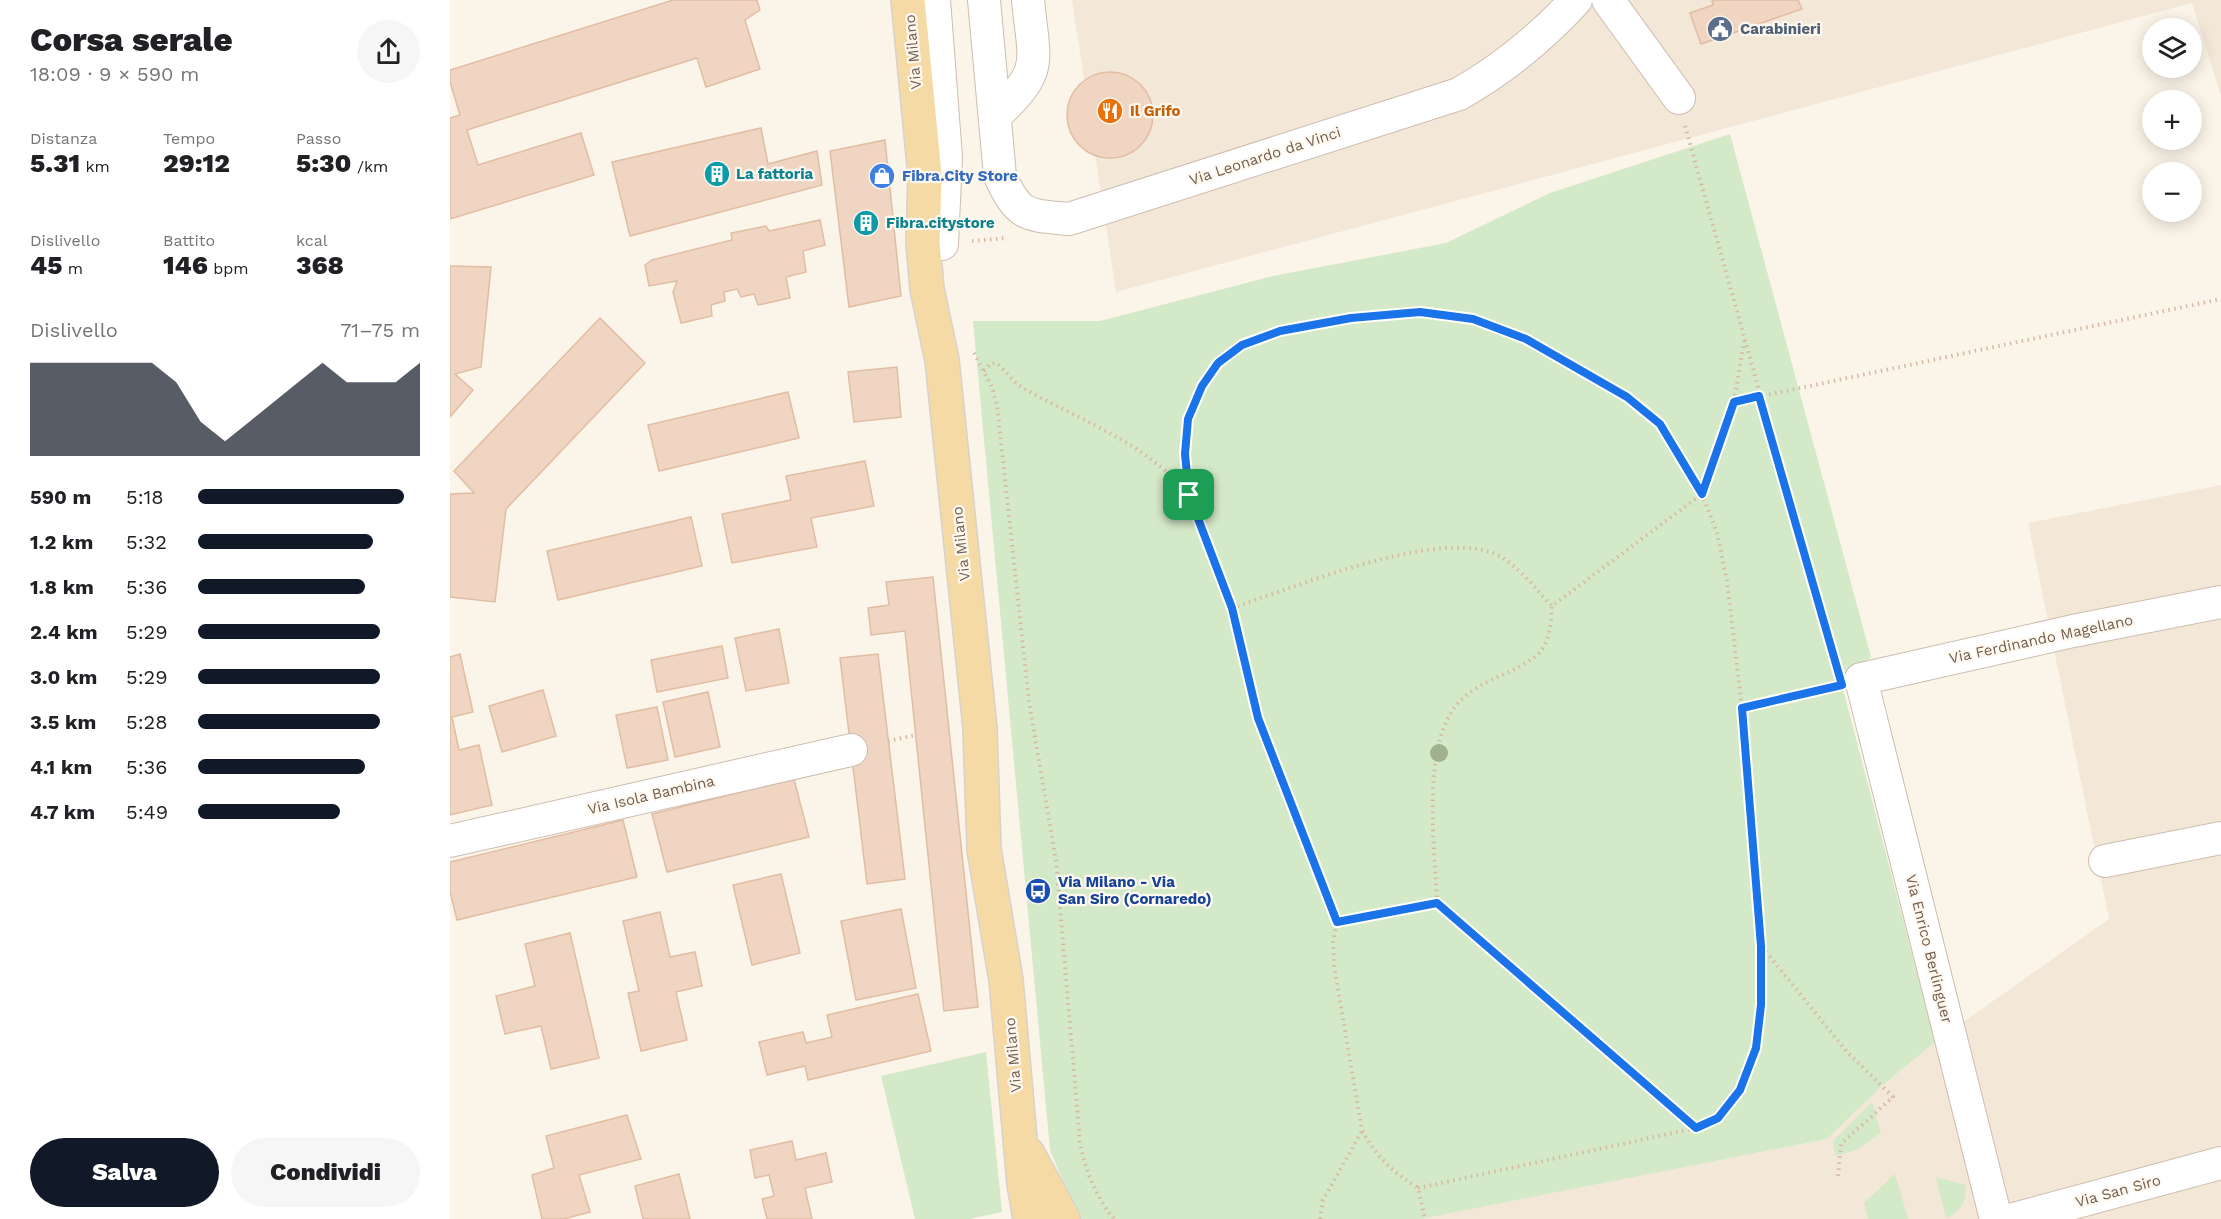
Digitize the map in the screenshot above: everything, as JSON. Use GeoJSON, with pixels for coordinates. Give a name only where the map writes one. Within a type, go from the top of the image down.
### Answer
{"type":"FeatureCollection","features":[{"type":"Feature","properties":{"kind":"main road","name":"Via Milano"},"geometry":{"type":"LineString","coordinates":[[908,0],[925,175],[923,243],[927,290],[956,352]]}},
{"type":"Feature","properties":{"kind":"main road","name":"Via Milano"},"geometry":{"type":"LineString","coordinates":[[925,175],[955,243],[946,310],[956,352],[980,729],[997,794],[1006,859],[1006,980],[1024,1185],[1030,1219]]}},
{"type":"Feature","properties":{"kind":"main road"},"geometry":{"type":"LineString","coordinates":[[1020,1129],[1040,1179],[1063,1219]]}},
{"type":"Feature","properties":{"kind":"street"},"geometry":{"type":"LineString","coordinates":[[934,0],[955,243]]}},
{"type":"Feature","properties":{"kind":"street","name":"Via Leonardo da Vinci"},"geometry":{"type":"LineString","coordinates":[[984,0],[1000,176],[1012,202],[1033,216],[1069,219],[1459,94],[1487,78],[1551,28],[1576,0]]}},
{"type":"Feature","properties":{"kind":"street"},"geometry":{"type":"LineString","coordinates":[[995,116],[1020,93],[1034,67],[1028,0]]}},
{"type":"Feature","properties":{"kind":"street"},"geometry":{"type":"LineString","coordinates":[[1608,0],[1679,98]]}},
{"type":"Feature","properties":{"kind":"street","name":"Via Ferdinando Magellano"},"geometry":{"type":"LineString","coordinates":[[1851,682],[2073,631],[2221,602]]}},
{"type":"Feature","properties":{"kind":"street","name":"Via Enrico Berlinguer"},"geometry":{"type":"LineString","coordinates":[[1851,682],[1996,1219]]}},
{"type":"Feature","properties":{"kind":"street","name":"Via Isola Bambina"},"geometry":{"type":"LineString","coordinates":[[450,841],[851,750]]}},
{"type":"Feature","properties":{"kind":"street"},"geometry":{"type":"LineString","coordinates":[[2105,861],[2221,838]]}},
{"type":"Feature","properties":{"kind":"street","name":"Via San Siro"},"geometry":{"type":"LineString","coordinates":[[2014,1219],[2221,1162]]}},
{"type":"Feature","properties":{"kind":"path"},"geometry":{"type":"LineString","coordinates":[[1679,98],[1690,147],[1759,396],[1851,682],[1742,708]]}},
{"type":"Feature","properties":{"kind":"path"},"geometry":{"type":"LineString","coordinates":[[955,243],[1007,238]]}},
{"type":"Feature","properties":{"kind":"path"},"geometry":{"type":"LineString","coordinates":[[1734,402],[2221,299]]}},
{"type":"Feature","properties":{"kind":"path"},"geometry":{"type":"LineString","coordinates":[[1418,1188],[1696,1128],[1718,1118],[1740,1090],[1756,1048],[1761,1005],[1761,946],[1742,708],[1727,581],[1717,533],[1702,494],[1660,424],[1627,397],[1526,339],[1473,319],[1420,312],[1351,318],[1280,331],[1242,345],[1218,363],[1202,386],[1188,419],[1185,454],[1189,495],[1232,608],[1258,718],[1337,922],[1333,942],[1334,966],[1362,1130],[1373,1151],[1393,1171],[1418,1188],[1425,1219]]}},
{"type":"Feature","properties":{"kind":"path"},"geometry":{"type":"LineString","coordinates":[[1552,606],[1702,494],[1734,402],[1744,341]]}},
{"type":"Feature","properties":{"kind":"path"},"geometry":{"type":"LineString","coordinates":[[956,352],[984,371],[997,405],[1029,702],[1056,861],[1080,1142],[1084,1163],[1091,1180],[1114,1219]]}},
{"type":"Feature","properties":{"kind":"path"},"geometry":{"type":"LineString","coordinates":[[984,371],[990,364],[996,363],[1020,387],[1120,437],[1171,474],[1189,495]]}},
{"type":"Feature","properties":{"kind":"path"},"geometry":{"type":"LineString","coordinates":[[1232,608],[1388,558],[1420,550],[1459,547],[1492,552],[1514,567],[1552,606],[1550,632],[1539,653],[1487,682],[1459,702],[1442,733],[1433,767],[1437,903],[1696,1128]]}},
{"type":"Feature","properties":{"kind":"path"},"geometry":{"type":"LineString","coordinates":[[888,741],[916,735]]}},
{"type":"Feature","properties":{"kind":"path"},"geometry":{"type":"LineString","coordinates":[[1337,922],[1437,903]]}},
{"type":"Feature","properties":{"kind":"path"},"geometry":{"type":"LineString","coordinates":[[1761,946],[1848,1053],[1893,1097],[1841,1144],[1838,1176]]}},
{"type":"Feature","properties":{"kind":"path"},"geometry":{"type":"LineString","coordinates":[[1320,1219],[1323,1200],[1362,1130]]}},
{"type":"Feature","properties":{"kind":"shaded area"},"geometry":{"type":"Polygon","coordinates":[[[1072,0],[2221,0],[2221,96],[2202,35],[2202,18],[2197,18],[2192,3],[1116,292],[1072,0]]]}},
{"type":"Feature","properties":{"kind":"shaded area"},"geometry":{"type":"Polygon","coordinates":[[[2221,485],[2221,1219],[1421,1219],[1827,1139],[1882,1086],[1935,1042],[2109,919],[2028,523],[2221,485]]]}},
{"type":"Feature","properties":{"kind":"green space"},"geometry":{"type":"Polygon","coordinates":[[[1730,134],[1871,657],[1842,685],[1935,1042],[1882,1086],[1827,1139],[1421,1219],[1078,1219],[1050,1150],[973,321],[1100,321],[1273,276],[1446,243],[1550,193],[1730,134]]]}},
{"type":"Feature","properties":{"kind":"green space"},"geometry":{"type":"Polygon","coordinates":[[[986,1052],[1002,1212],[970,1219],[915,1219],[881,1076],[986,1052]]]}},
{"type":"Feature","properties":{"kind":"green space"},"geometry":{"type":"Polygon","coordinates":[[[1872,1102],[1881,1133],[1856,1150],[1835,1156],[1833,1141],[1872,1102]]]}},
{"type":"Feature","properties":{"kind":"green space"},"geometry":{"type":"Polygon","coordinates":[[[1895,1174],[1908,1219],[1868,1219],[1864,1203],[1895,1174]]]}},
{"type":"Feature","properties":{"kind":"green space"},"geometry":{"type":"Polygon","coordinates":[[[1936,1177],[1966,1185],[1962,1205],[1946,1218],[1936,1177]]]}},
{"type":"Feature","properties":{"kind":"building"},"geometry":{"type":"Polygon","coordinates":[[[673,0],[757,0],[760,10],[745,20],[760,69],[706,87],[697,58],[467,130],[478,165],[581,133],[594,175],[450,219],[450,118],[460,115],[450,82],[450,70],[673,0]]]}},
{"type":"Feature","properties":{"kind":"building","name":"Carabinieri"},"geometry":{"type":"Polygon","coordinates":[[[1712,0],[1798,0],[1802,9],[1701,44],[1690,13],[1713,5],[1712,0]]]}},
{"type":"Feature","properties":{"kind":"building","name":"Il Grifo"},"geometry":{"type":"Polygon","coordinates":[[[1110,72],[1134,79],[1146,91],[1153,115],[1146,139],[1134,151],[1110,158],[1086,151],[1074,139],[1067,115],[1074,91],[1086,79],[1110,72]]]}},
{"type":"Feature","properties":{"kind":"building","name":"La fattoria"},"geometry":{"type":"Polygon","coordinates":[[[761,128],[768,164],[817,151],[822,185],[630,236],[612,162],[761,128]]]}},
{"type":"Feature","properties":{"kind":"building","name":"Fibra.citystore"},"geometry":{"type":"Polygon","coordinates":[[[885,140],[901,296],[849,307],[830,151],[885,140]]]}},
{"type":"Feature","properties":{"kind":"building"},"geometry":{"type":"Polygon","coordinates":[[[820,220],[825,245],[803,251],[806,272],[786,277],[790,298],[758,305],[754,294],[741,297],[737,289],[724,292],[725,301],[711,305],[712,316],[681,323],[673,292],[677,281],[649,286],[645,265],[652,260],[732,240],[731,233],[766,226],[769,231],[820,220]]]}},
{"type":"Feature","properties":{"kind":"building"},"geometry":{"type":"Polygon","coordinates":[[[450,266],[491,267],[481,367],[455,374],[473,390],[450,417],[450,266]]]}},
{"type":"Feature","properties":{"kind":"building"},"geometry":{"type":"Polygon","coordinates":[[[600,318],[645,363],[506,509],[495,602],[450,597],[450,494],[474,493],[454,471],[600,318]]]}},
{"type":"Feature","properties":{"kind":"building"},"geometry":{"type":"Polygon","coordinates":[[[897,367],[901,417],[854,422],[848,372],[897,367]]]}},
{"type":"Feature","properties":{"kind":"building"},"geometry":{"type":"Polygon","coordinates":[[[788,392],[799,438],[659,471],[648,425],[788,392]]]}},
{"type":"Feature","properties":{"kind":"building"},"geometry":{"type":"Polygon","coordinates":[[[865,461],[874,506],[811,518],[817,547],[732,563],[722,514],[791,500],[786,476],[865,461]]]}},
{"type":"Feature","properties":{"kind":"building"},"geometry":{"type":"Polygon","coordinates":[[[691,517],[702,566],[558,600],[547,551],[691,517]]]}},
{"type":"Feature","properties":{"kind":"building"},"geometry":{"type":"Polygon","coordinates":[[[933,577],[978,1007],[944,1011],[905,631],[871,635],[868,608],[889,605],[886,582],[933,577]]]}},
{"type":"Feature","properties":{"kind":"building"},"geometry":{"type":"Polygon","coordinates":[[[779,629],[789,683],[746,691],[735,638],[779,629]]]}},
{"type":"Feature","properties":{"kind":"building"},"geometry":{"type":"Polygon","coordinates":[[[722,646],[728,678],[657,692],[651,660],[722,646]]]}},
{"type":"Feature","properties":{"kind":"building"},"geometry":{"type":"Polygon","coordinates":[[[460,654],[473,712],[452,717],[459,750],[479,745],[492,805],[450,815],[450,657],[460,654]]]}},
{"type":"Feature","properties":{"kind":"building"},"geometry":{"type":"Polygon","coordinates":[[[878,654],[905,879],[867,884],[840,658],[878,654]]]}},
{"type":"Feature","properties":{"kind":"building"},"geometry":{"type":"Polygon","coordinates":[[[543,690],[556,736],[502,752],[489,706],[543,690]]]}},
{"type":"Feature","properties":{"kind":"building"},"geometry":{"type":"Polygon","coordinates":[[[708,692],[720,747],[675,757],[663,702],[708,692]]]}},
{"type":"Feature","properties":{"kind":"building"},"geometry":{"type":"Polygon","coordinates":[[[657,707],[668,760],[627,768],[616,715],[657,707]]]}},
{"type":"Feature","properties":{"kind":"building"},"geometry":{"type":"Polygon","coordinates":[[[794,779],[809,837],[667,872],[652,814],[794,779]]]}},
{"type":"Feature","properties":{"kind":"building"},"geometry":{"type":"Polygon","coordinates":[[[623,820],[637,877],[457,920],[450,892],[450,862],[623,820]]]}},
{"type":"Feature","properties":{"kind":"building"},"geometry":{"type":"Polygon","coordinates":[[[781,874],[800,953],[752,965],[733,885],[781,874]]]}},
{"type":"Feature","properties":{"kind":"building"},"geometry":{"type":"Polygon","coordinates":[[[901,909],[916,988],[856,1000],[841,921],[901,909]]]}},
{"type":"Feature","properties":{"kind":"building"},"geometry":{"type":"Polygon","coordinates":[[[660,912],[670,957],[695,952],[702,986],[676,992],[687,1040],[641,1051],[628,993],[639,991],[623,921],[660,912]]]}},
{"type":"Feature","properties":{"kind":"building"},"geometry":{"type":"Polygon","coordinates":[[[570,933],[599,1058],[551,1069],[541,1026],[505,1034],[496,996],[535,986],[525,944],[570,933]]]}},
{"type":"Feature","properties":{"kind":"building"},"geometry":{"type":"Polygon","coordinates":[[[918,994],[931,1051],[808,1080],[805,1066],[767,1075],[759,1042],[803,1032],[806,1043],[832,1037],[827,1015],[918,994]]]}},
{"type":"Feature","properties":{"kind":"building"},"geometry":{"type":"Polygon","coordinates":[[[627,1115],[641,1159],[579,1175],[590,1212],[564,1219],[542,1219],[532,1175],[554,1168],[546,1136],[627,1115]]]}},
{"type":"Feature","properties":{"kind":"building"},"geometry":{"type":"Polygon","coordinates":[[[792,1141],[796,1160],[826,1153],[832,1182],[805,1188],[812,1219],[767,1219],[762,1199],[774,1196],[769,1175],[755,1178],[750,1150],[792,1141]]]}},
{"type":"Feature","properties":{"kind":"building"},"geometry":{"type":"Polygon","coordinates":[[[679,1174],[690,1219],[643,1219],[635,1186],[679,1174]]]}},
{"type":"Feature","properties":{"kind":"place","name":"Carabinieri"},"geometry":{"type":"Point","coordinates":[1720,29]}},
{"type":"Feature","properties":{"kind":"place","name":"Il Grifo"},"geometry":{"type":"Point","coordinates":[1110,111]}},
{"type":"Feature","properties":{"kind":"place","name":"La fattoria"},"geometry":{"type":"Point","coordinates":[717,174]}},
{"type":"Feature","properties":{"kind":"place","name":"Fibra.City Store"},"geometry":{"type":"Point","coordinates":[882,176]}},
{"type":"Feature","properties":{"kind":"place","name":"Fibra.citystore"},"geometry":{"type":"Point","coordinates":[866,223]}},
{"type":"Feature","properties":{"kind":"place","name":"Via Milano - Via San Siro (Cornaredo)"},"geometry":{"type":"Point","coordinates":[1038,891]}},
{"type":"Feature","properties":{"kind":"route"},"geometry":{"type":"LineString","coordinates":[[1420,312],[1473,319],[1526,339],[1627,397],[1660,424],[1677,448],[1702,494],[1734,402],[1759,396],[1842,685],[1742,708],[1761,946],[1761,1005],[1756,1048],[1740,1090],[1718,1118],[1696,1128],[1437,903],[1337,922],[1258,718],[1232,608],[1189,495],[1185,454],[1188,419],[1202,386],[1218,363],[1242,345],[1280,331],[1351,318],[1420,312]]}}]}
